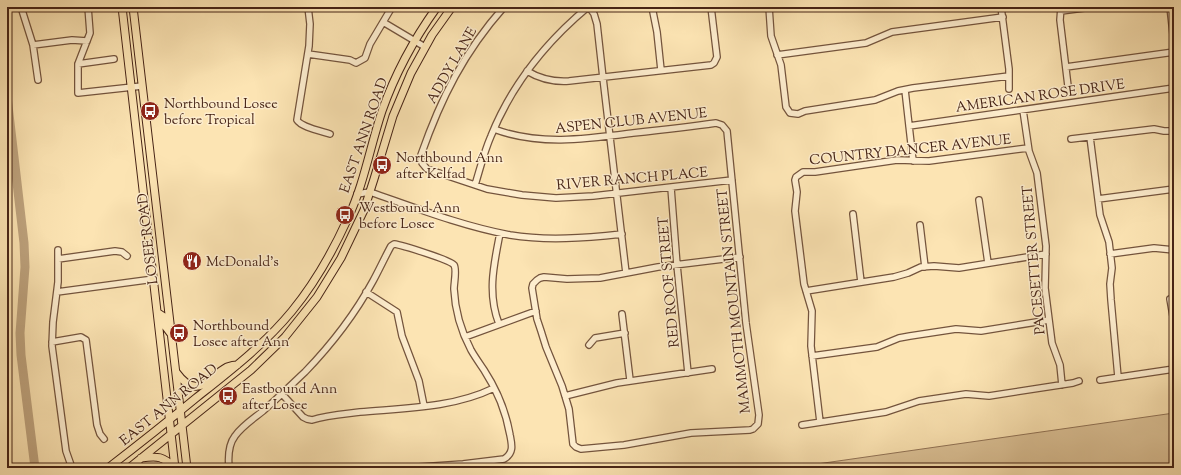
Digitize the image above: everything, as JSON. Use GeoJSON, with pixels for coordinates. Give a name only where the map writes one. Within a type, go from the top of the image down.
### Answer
{"type":"FeatureCollection","features":[{"type":"Feature","properties":{"kind":"main road","name":"LOSEE ROAD"},"geometry":{"type":"LineString","coordinates":[[122,7],[175,468]]}},
{"type":"Feature","properties":{"kind":"main road","name":"LOSEE ROAD"},"geometry":{"type":"LineString","coordinates":[[134,7],[187,468]]}},
{"type":"Feature","properties":{"kind":"main road","name":"EAST ANN ROAD"},"geometry":{"type":"LineString","coordinates":[[108,468],[256,350],[283,321],[305,294],[327,259],[347,220],[357,194],[385,104],[400,68],[437,7]]}},
{"type":"Feature","properties":{"kind":"main road","name":"EAST ANN ROAD"},"geometry":{"type":"LineString","coordinates":[[129,468],[251,370],[291,329],[317,297],[355,231],[370,192],[396,108],[411,73],[425,47],[452,7]]}},
{"type":"Feature","properties":{"kind":"main road"},"geometry":{"type":"LineString","coordinates":[[154,279],[160,281],[161,288],[166,295]]}},
{"type":"Feature","properties":{"kind":"main road"},"geometry":{"type":"LineString","coordinates":[[158,313],[164,317],[165,326],[172,336]]}},
{"type":"Feature","properties":{"kind":"main road"},"geometry":{"type":"LineString","coordinates":[[283,321],[291,329]]}},
{"type":"Feature","properties":{"kind":"main road"},"geometry":{"type":"LineString","coordinates":[[176,372],[185,382],[199,386],[207,383],[228,366],[239,364]]}},
{"type":"Feature","properties":{"kind":"main road"},"geometry":{"type":"LineString","coordinates":[[141,458],[160,457],[169,462],[175,468]]}},
{"type":"Feature","properties":{"kind":"street"},"geometry":{"type":"LineString","coordinates":[[31,7],[22,8],[33,45],[38,80]]}},
{"type":"Feature","properties":{"kind":"street"},"geometry":{"type":"LineString","coordinates":[[88,7],[90,33],[78,64],[78,93],[142,86]]}},
{"type":"Feature","properties":{"kind":"street"},"geometry":{"type":"LineString","coordinates":[[308,7],[310,35],[297,120],[298,124],[330,134]]}},
{"type":"Feature","properties":{"kind":"street"},"geometry":{"type":"LineString","coordinates":[[308,54],[350,60],[356,63],[359,62],[365,58],[370,44],[392,7]]}},
{"type":"Feature","properties":{"kind":"street","name":"ADDY LANE"},"geometry":{"type":"LineString","coordinates":[[422,163],[421,155],[433,122],[450,85],[473,46],[504,7]]}},
{"type":"Feature","properties":{"kind":"street"},"geometry":{"type":"LineString","coordinates":[[475,185],[494,129],[505,106],[527,71],[555,37],[588,7],[594,14],[597,24],[626,273]]}},
{"type":"Feature","properties":{"kind":"street"},"geometry":{"type":"LineString","coordinates":[[652,7],[657,32],[661,70]]}},
{"type":"Feature","properties":{"kind":"street"},"geometry":{"type":"LineString","coordinates":[[527,71],[542,79],[559,82],[711,65],[717,57],[711,7]]}},
{"type":"Feature","properties":{"kind":"street"},"geometry":{"type":"LineString","coordinates":[[768,7],[772,36],[781,65],[786,107],[790,113],[798,114],[805,111],[875,100],[905,90],[1009,76]]}},
{"type":"Feature","properties":{"kind":"street"},"geometry":{"type":"LineString","coordinates":[[1001,7],[1010,89]]}},
{"type":"Feature","properties":{"kind":"street"},"geometry":{"type":"LineString","coordinates":[[1068,86],[1060,20],[1061,9],[1092,7]]}},
{"type":"Feature","properties":{"kind":"street"},"geometry":{"type":"LineString","coordinates":[[1170,7],[1174,43]]}},
{"type":"Feature","properties":{"kind":"street"},"geometry":{"type":"LineString","coordinates":[[778,55],[866,43],[892,32],[1003,17]]}},
{"type":"Feature","properties":{"kind":"street"},"geometry":{"type":"LineString","coordinates":[[383,22],[425,47]]}},
{"type":"Feature","properties":{"kind":"street"},"geometry":{"type":"LineString","coordinates":[[33,45],[72,40],[87,42]]}},
{"type":"Feature","properties":{"kind":"street"},"geometry":{"type":"LineString","coordinates":[[1066,68],[1174,52]]}},
{"type":"Feature","properties":{"kind":"street"},"geometry":{"type":"LineString","coordinates":[[78,64],[114,59]]}},
{"type":"Feature","properties":{"kind":"street","name":"AMERICAN ROSE DRIVE"},"geometry":{"type":"LineString","coordinates":[[909,126],[1174,88]]}},
{"type":"Feature","properties":{"kind":"street"},"geometry":{"type":"LineString","coordinates":[[905,90],[913,161]]}},
{"type":"Feature","properties":{"kind":"street","name":"PACESETTER STREET"},"geometry":{"type":"LineString","coordinates":[[1024,110],[1028,148],[1037,173],[1044,222],[1046,254],[1044,279],[1052,343],[1060,365],[1062,385]]}},
{"type":"Feature","properties":{"kind":"street","name":"ASPEN CLUB AVENUE"},"geometry":{"type":"LineString","coordinates":[[494,129],[522,137],[548,140],[610,136],[716,123],[723,126]]}},
{"type":"Feature","properties":{"kind":"street","name":"MAMMOTH MOUNTAIN STREET"},"geometry":{"type":"LineString","coordinates":[[565,396],[570,418],[573,444],[576,448],[581,449],[624,445],[691,433],[750,430],[758,424],[759,415],[746,323],[727,131],[723,126]]}},
{"type":"Feature","properties":{"kind":"street"},"geometry":{"type":"LineString","coordinates":[[1071,139],[1154,129],[1174,131]]}},
{"type":"Feature","properties":{"kind":"street"},"geometry":{"type":"LineString","coordinates":[[1090,137],[1102,222],[1109,242],[1112,268],[1111,300],[1118,376]]}},
{"type":"Feature","properties":{"kind":"street","name":"COUNTRY DANCER AVENUE"},"geometry":{"type":"LineString","coordinates":[[806,291],[795,211],[797,192],[795,180],[796,177],[803,172],[815,172],[897,160],[929,161],[1028,148]]}},
{"type":"Feature","properties":{"kind":"street","name":"RIVER RANCH PLACE"},"geometry":{"type":"LineString","coordinates":[[422,163],[427,169],[475,185],[505,193],[538,197],[576,198],[732,180]]}},
{"type":"Feature","properties":{"kind":"street","name":"RED ROOF STREET"},"geometry":{"type":"LineString","coordinates":[[671,188],[688,373]]}},
{"type":"Feature","properties":{"kind":"street"},"geometry":{"type":"LineString","coordinates":[[1098,199],[1174,189]]}},
{"type":"Feature","properties":{"kind":"street"},"geometry":{"type":"LineString","coordinates":[[357,194],[370,192],[471,227],[517,236],[579,238],[622,234]]}},
{"type":"Feature","properties":{"kind":"street"},"geometry":{"type":"LineString","coordinates":[[979,200],[988,263]]}},
{"type":"Feature","properties":{"kind":"street"},"geometry":{"type":"LineString","coordinates":[[853,214],[861,282]]}},
{"type":"Feature","properties":{"kind":"street"},"geometry":{"type":"LineString","coordinates":[[920,225],[925,267]]}},
{"type":"Feature","properties":{"kind":"street"},"geometry":{"type":"LineString","coordinates":[[499,324],[493,302],[492,280],[500,233]]}},
{"type":"Feature","properties":{"kind":"street"},"geometry":{"type":"LineString","coordinates":[[229,468],[228,452],[235,435],[282,394],[329,345],[366,292],[391,246],[394,244],[440,258],[455,266],[454,289],[456,307],[461,326],[472,351],[502,404],[508,423],[512,449],[508,457],[504,459],[493,459],[463,464],[404,468]]}},
{"type":"Feature","properties":{"kind":"street"},"geometry":{"type":"LineString","coordinates":[[1110,254],[1154,248],[1174,250]]}},
{"type":"Feature","properties":{"kind":"street"},"geometry":{"type":"LineString","coordinates":[[58,250],[57,292],[52,342],[53,359],[66,451],[72,468]]}},
{"type":"Feature","properties":{"kind":"street"},"geometry":{"type":"LineString","coordinates":[[58,259],[115,251],[122,252],[127,256]]}},
{"type":"Feature","properties":{"kind":"street"},"geometry":{"type":"LineString","coordinates":[[820,422],[811,346],[812,311],[806,291],[902,275],[925,267],[934,266],[954,268],[1046,254]]}},
{"type":"Feature","properties":{"kind":"street"},"geometry":{"type":"LineString","coordinates":[[712,369],[630,380],[565,396],[546,347],[536,311],[532,288],[533,284],[540,278],[544,277],[556,279],[580,279],[605,277],[677,265],[740,257]]}},
{"type":"Feature","properties":{"kind":"street"},"geometry":{"type":"LineString","coordinates":[[57,292],[154,279]]}},
{"type":"Feature","properties":{"kind":"street"},"geometry":{"type":"LineString","coordinates":[[366,292],[397,312],[402,336],[419,381],[424,406]]}},
{"type":"Feature","properties":{"kind":"street"},"geometry":{"type":"LineString","coordinates":[[1170,299],[1174,322]]}},
{"type":"Feature","properties":{"kind":"street"},"geometry":{"type":"LineString","coordinates":[[465,337],[536,311]]}},
{"type":"Feature","properties":{"kind":"street"},"geometry":{"type":"LineString","coordinates":[[622,314],[630,380]]}},
{"type":"Feature","properties":{"kind":"street"},"geometry":{"type":"LineString","coordinates":[[812,356],[877,347],[899,338],[956,329],[986,330],[1049,320]]}},
{"type":"Feature","properties":{"kind":"street"},"geometry":{"type":"LineString","coordinates":[[589,345],[596,338],[625,333]]}},
{"type":"Feature","properties":{"kind":"street"},"geometry":{"type":"LineString","coordinates":[[52,342],[82,338],[87,343],[98,430],[104,439]]}},
{"type":"Feature","properties":{"kind":"street"},"geometry":{"type":"LineString","coordinates":[[1100,380],[1118,376],[1174,369]]}},
{"type":"Feature","properties":{"kind":"street"},"geometry":{"type":"LineString","coordinates":[[802,425],[886,412],[919,401],[966,394],[989,396],[1062,385],[1078,381]]}},
{"type":"Feature","properties":{"kind":"street"},"geometry":{"type":"LineString","coordinates":[[282,394],[303,417],[312,420],[348,414],[424,406],[466,399],[494,388]]}},
{"type":"Feature","properties":{"kind":"shaded area"},"geometry":{"type":"Polygon","coordinates":[[[1174,413],[1174,468],[789,468],[1174,413]]]}},
{"type":"Feature","properties":{"kind":"waterway"},"geometry":{"type":"LineString","coordinates":[[7,97],[24,243],[25,267],[20,333],[21,355],[35,468]]}},
{"type":"Feature","properties":{"kind":"place","name":"Northbound Losee before Tropical"},"geometry":{"type":"Point","coordinates":[150,111]}},
{"type":"Feature","properties":{"kind":"place","name":"Northbound Ann after Kelfad"},"geometry":{"type":"Point","coordinates":[382,165]}},
{"type":"Feature","properties":{"kind":"place","name":"Westbound Ann before Losee"},"geometry":{"type":"Point","coordinates":[345,215]}},
{"type":"Feature","properties":{"kind":"place","name":"McDonald's"},"geometry":{"type":"Point","coordinates":[192,261]}},
{"type":"Feature","properties":{"kind":"place","name":"Northbound Losee after Ann"},"geometry":{"type":"Point","coordinates":[179,333]}},
{"type":"Feature","properties":{"kind":"place","name":"Eastbound Ann after Losee"},"geometry":{"type":"Point","coordinates":[228,396]}}]}
